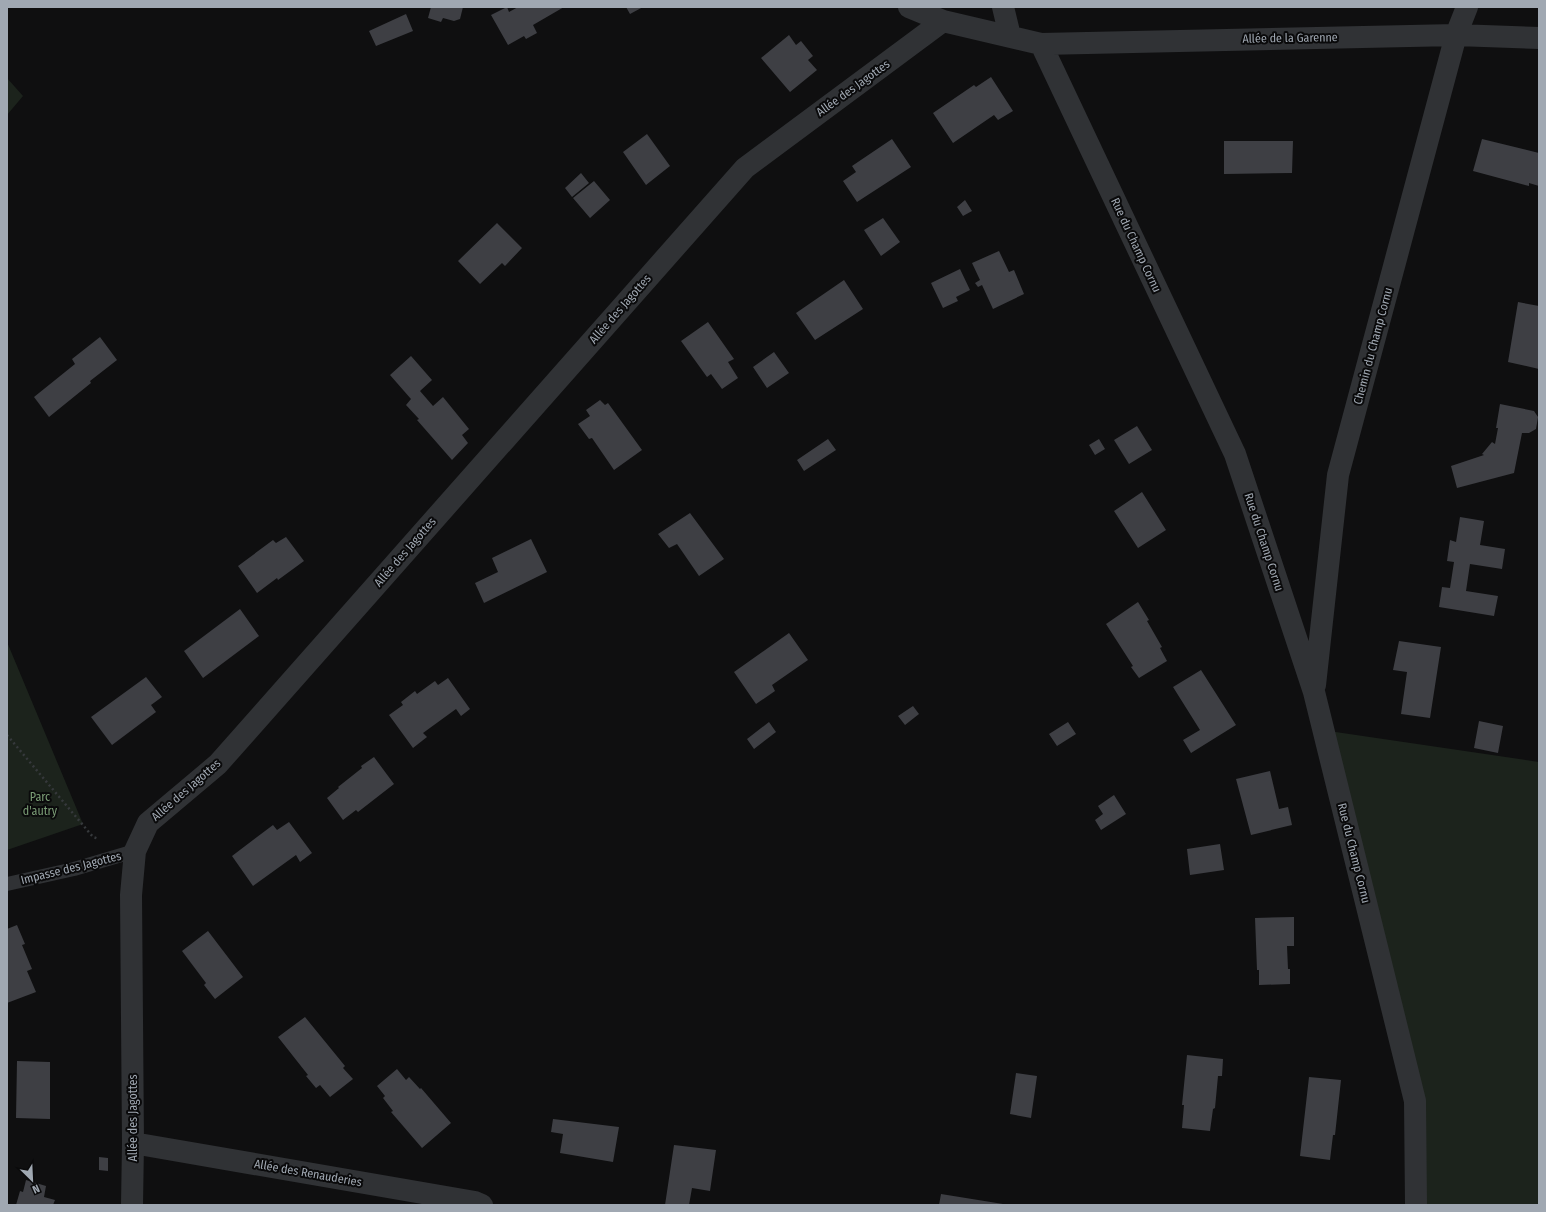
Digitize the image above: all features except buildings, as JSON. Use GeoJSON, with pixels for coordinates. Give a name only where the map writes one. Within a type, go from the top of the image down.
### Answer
{"type":"FeatureCollection","features":[{"type":"Feature","properties":{"kind":"street"},"geometry":{"type":"LineString","coordinates":[[909,7],[943,22],[1041,44]]}},
{"type":"Feature","properties":{"kind":"street"},"geometry":{"type":"LineString","coordinates":[[1003,7],[1010,36]]}},
{"type":"Feature","properties":{"kind":"street","name":"Chemin du Champ Cornu"},"geometry":{"type":"LineString","coordinates":[[1314,692],[1338,476],[1456,35],[1467,7]]}},
{"type":"Feature","properties":{"kind":"street","name":"Allée des Jagottes"},"geometry":{"type":"LineString","coordinates":[[132,1205],[131,895],[135,851],[148,823],[218,764],[745,168],[943,22]]}},
{"type":"Feature","properties":{"kind":"street","name":"Allée de la Garenne"},"geometry":{"type":"LineString","coordinates":[[1041,44],[1456,35],[1539,38]]}},
{"type":"Feature","properties":{"kind":"street","name":"Rue du Champ Cornu"},"geometry":{"type":"LineString","coordinates":[[1041,44],[1235,454],[1314,692],[1415,1101],[1416,1205]]}},
{"type":"Feature","properties":{"kind":"street","name":"Allée des Renauderies"},"geometry":{"type":"LineString","coordinates":[[133,1143],[467,1200],[482,1205]]}},
{"type":"Feature","properties":{"kind":"lane","name":"Impasse des Jagottes"},"geometry":{"type":"LineString","coordinates":[[7,884],[74,869],[135,851]]}},
{"type":"Feature","properties":{"kind":"path"},"geometry":{"type":"LineString","coordinates":[[7,735],[93,837],[135,851]]}},
{"type":"Feature","properties":{"kind":"green space"},"geometry":{"type":"Polygon","coordinates":[[[7,78],[23,96],[7,115],[7,78]]]}},
{"type":"Feature","properties":{"kind":"green space","name":"Parc d'autry"},"geometry":{"type":"Polygon","coordinates":[[[7,642],[83,824],[7,850],[7,642]]]}},
{"type":"Feature","properties":{"kind":"green space"},"geometry":{"type":"Polygon","coordinates":[[[1322,730],[1539,762],[1539,1205],[1413,1205],[1412,1104],[1322,730]]]}}]}
